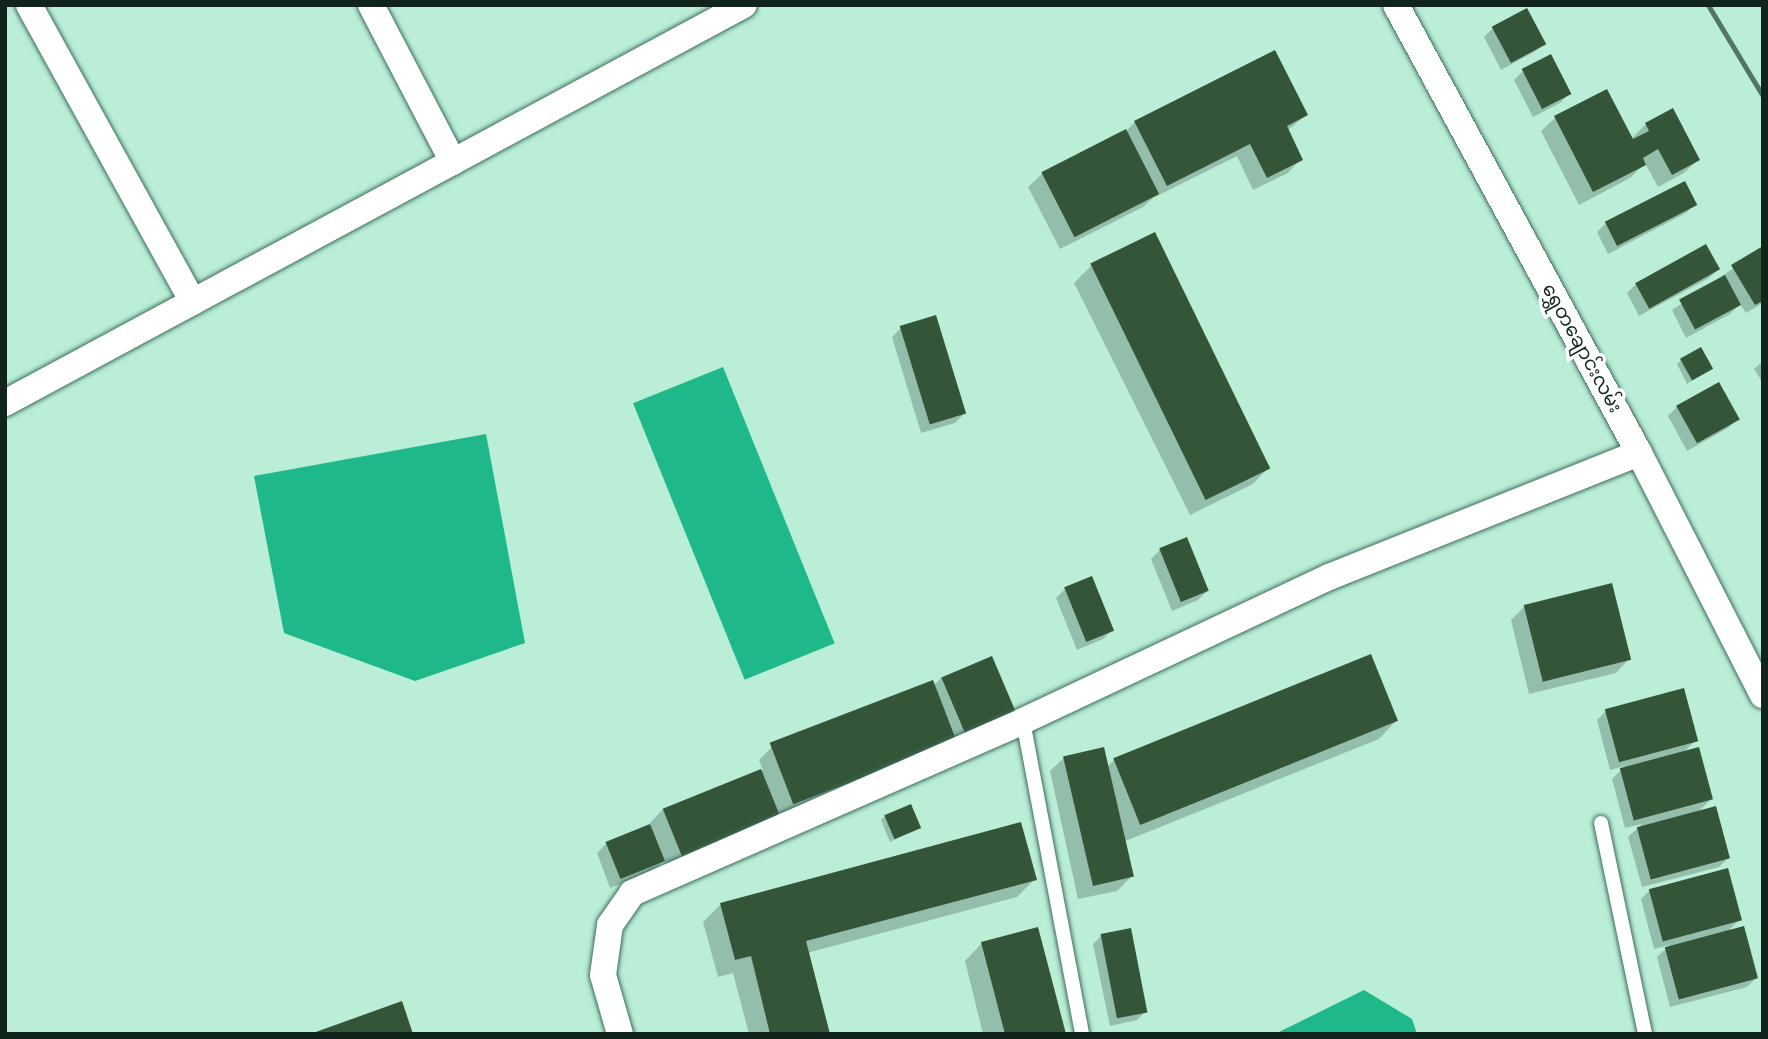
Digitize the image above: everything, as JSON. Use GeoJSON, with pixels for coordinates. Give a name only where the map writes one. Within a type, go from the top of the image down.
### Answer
{"type":"FeatureCollection","features":[{"type":"Feature","properties":{"kind":"street"},"geometry":{"type":"LineString","coordinates":[[29,5],[193,302]]}},
{"type":"Feature","properties":{"kind":"street"},"geometry":{"type":"LineString","coordinates":[[371,5],[453,162]]}},
{"type":"Feature","properties":{"kind":"street"},"geometry":{"type":"LineString","coordinates":[[5,403],[453,162],[700,16],[744,5]]}},
{"type":"Feature","properties":{"kind":"street","name":"ရွှေတချောင်းလမ်း"},"geometry":{"type":"LineString","coordinates":[[1396,5],[1639,453],[1756,662],[1763,695]]}},
{"type":"Feature","properties":{"kind":"street"},"geometry":{"type":"LineString","coordinates":[[620,1034],[603,975],[610,925],[632,893],[1023,721],[1329,578],[1639,453]]}},
{"type":"Feature","properties":{"kind":"lane"},"geometry":{"type":"LineString","coordinates":[[1023,721],[1082,1034]]}},
{"type":"Feature","properties":{"kind":"lane"},"geometry":{"type":"LineString","coordinates":[[1601,823],[1645,1034]]}},
{"type":"Feature","properties":{"kind":"shaded area"},"geometry":{"type":"Polygon","coordinates":[[[723,367],[835,643],[745,680],[633,403],[723,367]]]}},
{"type":"Feature","properties":{"kind":"shaded area"},"geometry":{"type":"Polygon","coordinates":[[[486,434],[525,643],[415,681],[284,633],[254,476],[486,434]]]}},
{"type":"Feature","properties":{"kind":"shaded area"},"geometry":{"type":"Polygon","coordinates":[[[1364,990],[1412,1019],[1417,1034],[1275,1034],[1364,990]]]}},
{"type":"Feature","properties":{"kind":"building"},"geometry":{"type":"Polygon","coordinates":[[[1527,8],[1546,44],[1511,63],[1492,27],[1527,8]]]}},
{"type":"Feature","properties":{"kind":"building"},"geometry":{"type":"Polygon","coordinates":[[[1275,50],[1308,115],[1287,126],[1303,160],[1267,178],[1250,144],[1167,186],[1134,121],[1275,50]]]}},
{"type":"Feature","properties":{"kind":"building"},"geometry":{"type":"Polygon","coordinates":[[[1551,54],[1571,94],[1542,109],[1522,69],[1551,54]]]}},
{"type":"Feature","properties":{"kind":"building"},"geometry":{"type":"Polygon","coordinates":[[[1607,89],[1633,139],[1649,131],[1645,123],[1673,108],[1700,160],[1672,175],[1658,149],[1643,158],[1646,165],[1593,192],[1554,116],[1607,89]]]}},
{"type":"Feature","properties":{"kind":"building"},"geometry":{"type":"Polygon","coordinates":[[[1126,129],[1159,194],[1074,237],[1041,172],[1126,129]]]}},
{"type":"Feature","properties":{"kind":"building"},"geometry":{"type":"Polygon","coordinates":[[[1685,181],[1697,205],[1617,246],[1605,222],[1685,181]]]}},
{"type":"Feature","properties":{"kind":"building"},"geometry":{"type":"Polygon","coordinates":[[[1155,232],[1270,468],[1206,500],[1090,264],[1155,232]]]}},
{"type":"Feature","properties":{"kind":"building"},"geometry":{"type":"Polygon","coordinates":[[[1706,244],[1720,269],[1649,309],[1635,283],[1706,244]]]}},
{"type":"Feature","properties":{"kind":"building"},"geometry":{"type":"Polygon","coordinates":[[[1763,246],[1763,301],[1755,305],[1731,265],[1763,246]]]}},
{"type":"Feature","properties":{"kind":"building"},"geometry":{"type":"Polygon","coordinates":[[[1725,275],[1741,305],[1695,329],[1679,299],[1725,275]]]}},
{"type":"Feature","properties":{"kind":"building"},"geometry":{"type":"Polygon","coordinates":[[[936,315],[966,413],[930,425],[900,326],[936,315]]]}},
{"type":"Feature","properties":{"kind":"building"},"geometry":{"type":"Polygon","coordinates":[[[1701,347],[1713,369],[1692,381],[1680,359],[1701,347]]]}},
{"type":"Feature","properties":{"kind":"building"},"geometry":{"type":"Polygon","coordinates":[[[1719,382],[1740,420],[1697,443],[1676,406],[1719,382]]]}},
{"type":"Feature","properties":{"kind":"building"},"geometry":{"type":"Polygon","coordinates":[[[1187,537],[1209,591],[1181,602],[1159,548],[1187,537]]]}},
{"type":"Feature","properties":{"kind":"building"},"geometry":{"type":"Polygon","coordinates":[[[1092,576],[1114,631],[1086,642],[1064,587],[1092,576]]]}},
{"type":"Feature","properties":{"kind":"building"},"geometry":{"type":"Polygon","coordinates":[[[1612,583],[1631,660],[1543,682],[1524,605],[1612,583]]]}},
{"type":"Feature","properties":{"kind":"building"},"geometry":{"type":"Polygon","coordinates":[[[1371,654],[1398,721],[1140,825],[1113,758],[1371,654]]]}},
{"type":"Feature","properties":{"kind":"building"},"geometry":{"type":"Polygon","coordinates":[[[992,656],[1017,716],[967,737],[941,677],[992,656]]]}},
{"type":"Feature","properties":{"kind":"building"},"geometry":{"type":"Polygon","coordinates":[[[933,680],[957,742],[793,804],[770,743],[933,680]]]}},
{"type":"Feature","properties":{"kind":"building"},"geometry":{"type":"Polygon","coordinates":[[[1684,688],[1698,741],[1619,762],[1605,709],[1684,688]]]}},
{"type":"Feature","properties":{"kind":"building"},"geometry":{"type":"Polygon","coordinates":[[[1104,747],[1134,877],[1093,886],[1063,756],[1104,747]]]}},
{"type":"Feature","properties":{"kind":"building"},"geometry":{"type":"Polygon","coordinates":[[[1699,747],[1713,799],[1634,820],[1620,768],[1699,747]]]}},
{"type":"Feature","properties":{"kind":"building"},"geometry":{"type":"Polygon","coordinates":[[[761,769],[780,816],[682,856],[663,809],[761,769]]]}},
{"type":"Feature","properties":{"kind":"building"},"geometry":{"type":"Polygon","coordinates":[[[911,804],[921,828],[894,839],[884,815],[911,804]]]}},
{"type":"Feature","properties":{"kind":"building"},"geometry":{"type":"Polygon","coordinates":[[[1716,806],[1730,858],[1651,879],[1637,827],[1716,806]]]}},
{"type":"Feature","properties":{"kind":"building"},"geometry":{"type":"Polygon","coordinates":[[[1021,822],[1037,880],[806,941],[830,1034],[770,1034],[751,956],[735,960],[720,903],[1021,822]]]}},
{"type":"Feature","properties":{"kind":"building"},"geometry":{"type":"Polygon","coordinates":[[[650,824],[665,861],[620,879],[605,842],[650,824]]]}},
{"type":"Feature","properties":{"kind":"building"},"geometry":{"type":"Polygon","coordinates":[[[1728,868],[1742,920],[1663,941],[1649,889],[1728,868]]]}},
{"type":"Feature","properties":{"kind":"building"},"geometry":{"type":"Polygon","coordinates":[[[1744,926],[1758,978],[1679,999],[1665,947],[1744,926]]]}},
{"type":"Feature","properties":{"kind":"building"},"geometry":{"type":"Polygon","coordinates":[[[1038,927],[1066,1034],[1005,1034],[981,942],[1038,927]]]}},
{"type":"Feature","properties":{"kind":"building"},"geometry":{"type":"Polygon","coordinates":[[[1131,928],[1147,1012],[1117,1018],[1101,934],[1131,928]]]}},
{"type":"Feature","properties":{"kind":"building"},"geometry":{"type":"Polygon","coordinates":[[[402,1001],[413,1034],[313,1034],[313,1033],[402,1001]]]}},
{"type":"Feature","properties":{"kind":"railway"},"geometry":{"type":"LineString","coordinates":[[1708,5],[1763,96]]}}]}
